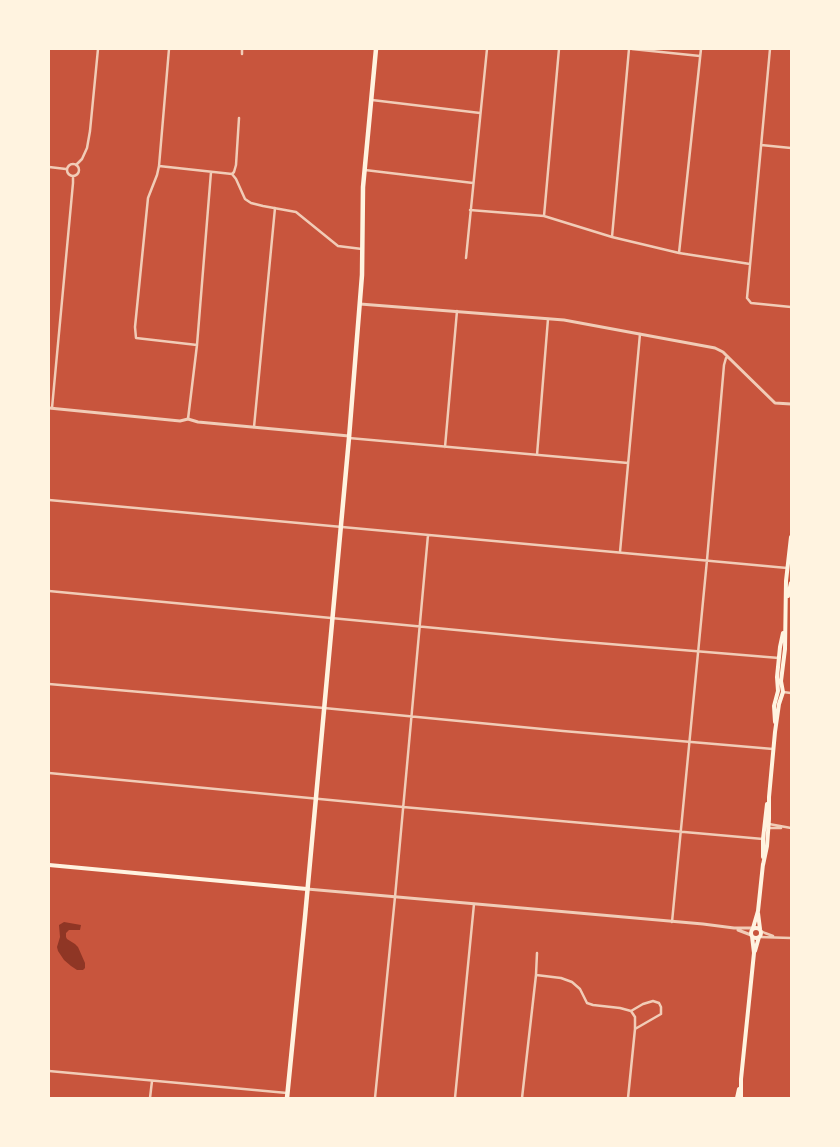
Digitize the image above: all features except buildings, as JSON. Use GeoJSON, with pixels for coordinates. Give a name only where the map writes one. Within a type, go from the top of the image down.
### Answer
{"type":"FeatureCollection","features":[{"type":"Feature","properties":{"kind":"main road"},"geometry":{"type":"LineString","coordinates":[[287,1095],[349,437],[362,275],[364,170],[376,49]]}},
{"type":"Feature","properties":{"kind":"main road"},"geometry":{"type":"LineString","coordinates":[[789,593],[788,568],[791,537]]}},
{"type":"Feature","properties":{"kind":"main road"},"geometry":{"type":"LineString","coordinates":[[754,953],[751,932],[758,911],[767,846],[773,749],[779,704],[783,692],[781,680],[785,649],[786,603],[791,582]]}},
{"type":"Feature","properties":{"kind":"main road"},"geometry":{"type":"LineString","coordinates":[[775,732],[774,706],[778,691],[779,658],[785,624]]}},
{"type":"Feature","properties":{"kind":"main road"},"geometry":{"type":"LineString","coordinates":[[763,865],[765,816],[769,797]]}},
{"type":"Feature","properties":{"kind":"main road"},"geometry":{"type":"LineString","coordinates":[[49,864],[307,889]]}},
{"type":"Feature","properties":{"kind":"main road"},"geometry":{"type":"LineString","coordinates":[[741,1098],[741,1079],[754,953],[761,934],[758,911]]}},
{"type":"Feature","properties":{"kind":"main road"},"geometry":{"type":"LineString","coordinates":[[753,928],[761,930]]}},
{"type":"Feature","properties":{"kind":"main road"},"geometry":{"type":"LineString","coordinates":[[752,936],[754,938],[759,937]]}},
{"type":"Feature","properties":{"kind":"main road"},"geometry":{"type":"LineString","coordinates":[[737,1098],[741,1079]]}},
{"type":"Feature","properties":{"kind":"street"},"geometry":{"type":"LineString","coordinates":[[66,169],[71,164],[76,165],[82,159],[87,148],[98,49]]}},
{"type":"Feature","properties":{"kind":"street"},"geometry":{"type":"LineString","coordinates":[[170,49],[159,166],[148,198],[135,327],[136,338],[197,345]]}},
{"type":"Feature","properties":{"kind":"street"},"geometry":{"type":"LineString","coordinates":[[242,49],[242,54]]}},
{"type":"Feature","properties":{"kind":"street"},"geometry":{"type":"LineString","coordinates":[[466,258],[487,49]]}},
{"type":"Feature","properties":{"kind":"street"},"geometry":{"type":"LineString","coordinates":[[544,216],[559,49]]}},
{"type":"Feature","properties":{"kind":"street"},"geometry":{"type":"LineString","coordinates":[[612,237],[631,49],[700,56]]}},
{"type":"Feature","properties":{"kind":"street"},"geometry":{"type":"LineString","coordinates":[[679,253],[701,49]]}},
{"type":"Feature","properties":{"kind":"street"},"geometry":{"type":"LineString","coordinates":[[770,49],[747,298],[751,303],[791,307]]}},
{"type":"Feature","properties":{"kind":"street"},"geometry":{"type":"LineString","coordinates":[[371,100],[480,113]]}},
{"type":"Feature","properties":{"kind":"street"},"geometry":{"type":"LineString","coordinates":[[232,174],[236,164],[239,118]]}},
{"type":"Feature","properties":{"kind":"street"},"geometry":{"type":"LineString","coordinates":[[761,145],[791,148]]}},
{"type":"Feature","properties":{"kind":"street"},"geometry":{"type":"LineString","coordinates":[[73,176],[79,170],[76,165]]}},
{"type":"Feature","properties":{"kind":"street"},"geometry":{"type":"LineString","coordinates":[[159,166],[232,174],[246,199],[251,203],[296,212],[338,246],[362,249]]}},
{"type":"Feature","properties":{"kind":"street"},"geometry":{"type":"LineString","coordinates":[[49,167],[66,169]]}},
{"type":"Feature","properties":{"kind":"street"},"geometry":{"type":"LineString","coordinates":[[66,169],[68,174],[73,176]]}},
{"type":"Feature","properties":{"kind":"street"},"geometry":{"type":"LineString","coordinates":[[364,170],[473,183]]}},
{"type":"Feature","properties":{"kind":"street"},"geometry":{"type":"LineString","coordinates":[[188,419],[197,345],[211,172]]}},
{"type":"Feature","properties":{"kind":"street"},"geometry":{"type":"LineString","coordinates":[[73,176],[50,408],[180,421],[188,419],[198,422],[445,447],[628,463]]}},
{"type":"Feature","properties":{"kind":"street"},"geometry":{"type":"LineString","coordinates":[[254,427],[275,208]]}},
{"type":"Feature","properties":{"kind":"street"},"geometry":{"type":"LineString","coordinates":[[470,210],[544,216],[612,237],[679,253],[750,264]]}},
{"type":"Feature","properties":{"kind":"street"},"geometry":{"type":"LineString","coordinates":[[359,304],[564,320],[715,348],[723,352],[775,403],[791,404]]}},
{"type":"Feature","properties":{"kind":"street"},"geometry":{"type":"LineString","coordinates":[[445,447],[457,311]]}},
{"type":"Feature","properties":{"kind":"street"},"geometry":{"type":"LineString","coordinates":[[537,454],[548,319]]}},
{"type":"Feature","properties":{"kind":"street"},"geometry":{"type":"LineString","coordinates":[[620,552],[640,334]]}},
{"type":"Feature","properties":{"kind":"street"},"geometry":{"type":"LineString","coordinates":[[672,922],[724,365],[728,357]]}},
{"type":"Feature","properties":{"kind":"street"},"geometry":{"type":"LineString","coordinates":[[49,500],[788,568]]}},
{"type":"Feature","properties":{"kind":"street"},"geometry":{"type":"LineString","coordinates":[[374,1098],[395,897],[428,536]]}},
{"type":"Feature","properties":{"kind":"street"},"geometry":{"type":"LineString","coordinates":[[49,591],[570,641],[779,658]]}},
{"type":"Feature","properties":{"kind":"street"},"geometry":{"type":"LineString","coordinates":[[49,684],[773,749]]}},
{"type":"Feature","properties":{"kind":"street"},"geometry":{"type":"LineString","coordinates":[[783,692],[791,693]]}},
{"type":"Feature","properties":{"kind":"street"},"geometry":{"type":"LineString","coordinates":[[49,773],[763,839]]}},
{"type":"Feature","properties":{"kind":"street"},"geometry":{"type":"LineString","coordinates":[[769,826],[791,828]]}},
{"type":"Feature","properties":{"kind":"street"},"geometry":{"type":"LineString","coordinates":[[307,889],[734,928],[753,928]]}},
{"type":"Feature","properties":{"kind":"street"},"geometry":{"type":"LineString","coordinates":[[455,1098],[474,904]]}},
{"type":"Feature","properties":{"kind":"street"},"geometry":{"type":"LineString","coordinates":[[734,928],[752,936]]}},
{"type":"Feature","properties":{"kind":"street"},"geometry":{"type":"LineString","coordinates":[[761,930],[779,937]]}},
{"type":"Feature","properties":{"kind":"street"},"geometry":{"type":"LineString","coordinates":[[759,937],[791,938]]}},
{"type":"Feature","properties":{"kind":"street"},"geometry":{"type":"LineString","coordinates":[[522,1098],[537,953]]}},
{"type":"Feature","properties":{"kind":"street"},"geometry":{"type":"LineString","coordinates":[[536,975],[561,978],[572,982],[580,989],[587,1002],[593,1005],[631,1011],[635,1017],[635,1029],[628,1098]]}},
{"type":"Feature","properties":{"kind":"street"},"geometry":{"type":"LineString","coordinates":[[631,1011],[642,1004],[653,1001],[659,1003],[661,1007],[661,1014],[635,1029]]}},
{"type":"Feature","properties":{"kind":"street"},"geometry":{"type":"LineString","coordinates":[[49,1071],[287,1095]]}},
{"type":"Feature","properties":{"kind":"street"},"geometry":{"type":"LineString","coordinates":[[150,1098],[152,1080]]}},
{"type":"Feature","properties":{"kind":"shaded area"},"geometry":{"type":"Polygon","coordinates":[[[64,922],[81,925],[80,930],[69,930],[66,933],[66,937],[78,947],[85,963],[83,970],[77,970],[71,966],[58,951],[59,925],[64,922]]]}}]}
